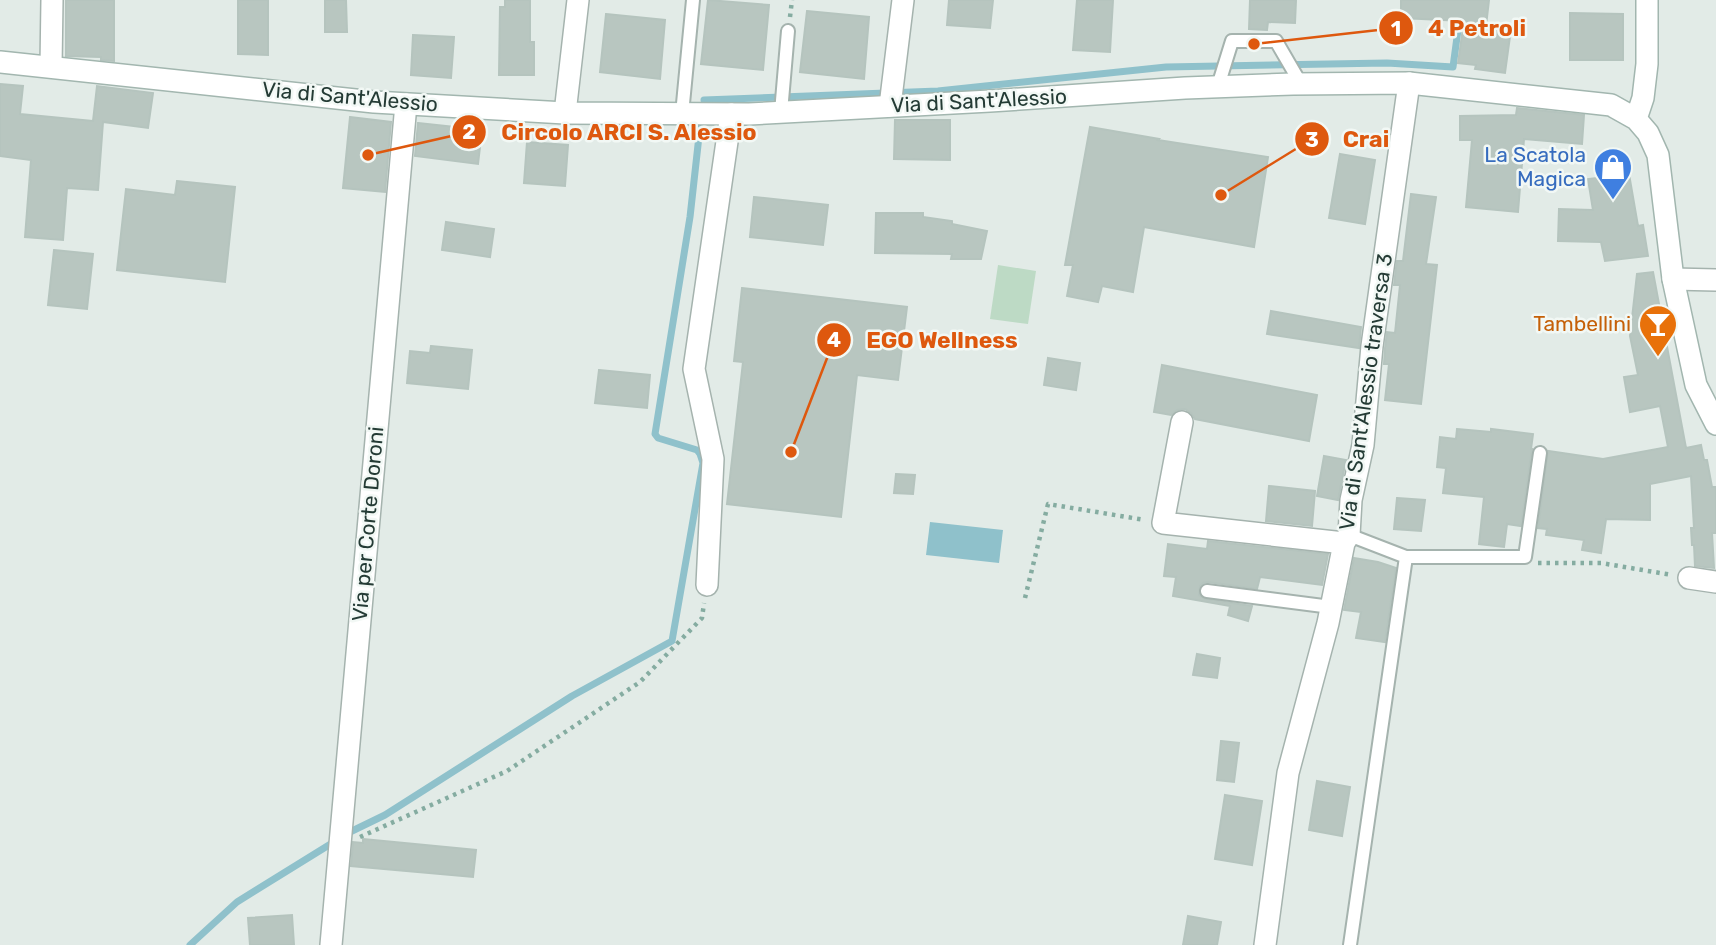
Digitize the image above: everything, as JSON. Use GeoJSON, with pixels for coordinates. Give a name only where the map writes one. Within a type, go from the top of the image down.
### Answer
{"type":"FeatureCollection","features":[{"type":"Feature","properties":{"kind":"street"},"geometry":{"type":"LineString","coordinates":[[51,66],[52,0]]}},
{"type":"Feature","properties":{"kind":"street"},"geometry":{"type":"LineString","coordinates":[[565,113],[578,0]]}},
{"type":"Feature","properties":{"kind":"street"},"geometry":{"type":"LineString","coordinates":[[890,105],[903,0]]}},
{"type":"Feature","properties":{"kind":"street"},"geometry":{"type":"LineString","coordinates":[[1647,0],[1647,64],[1643,98],[1636,118],[1648,132],[1658,155],[1673,279],[1696,385],[1716,424]]}},
{"type":"Feature","properties":{"kind":"street","name":"Via di Sant'Alessio"},"geometry":{"type":"LineString","coordinates":[[0,62],[406,104],[565,113],[731,114],[782,100],[890,105],[1218,86],[1409,83],[1611,105],[1636,118]]}},
{"type":"Feature","properties":{"kind":"street","name":"Via di Sant'Alessio traversa 3"},"geometry":{"type":"LineString","coordinates":[[1265,945],[1288,773],[1328,623],[1347,539],[1351,500],[1363,445],[1372,346],[1409,83]]}},
{"type":"Feature","properties":{"kind":"street","name":"Via per Corte Doroni"},"geometry":{"type":"LineString","coordinates":[[331,945],[406,104]]}},
{"type":"Feature","properties":{"kind":"street"},"geometry":{"type":"LineString","coordinates":[[707,585],[713,459],[694,369],[731,114]]}},
{"type":"Feature","properties":{"kind":"street"},"geometry":{"type":"LineString","coordinates":[[1673,279],[1716,279]]}},
{"type":"Feature","properties":{"kind":"street"},"geometry":{"type":"LineString","coordinates":[[1182,422],[1163,523],[1347,539]]}},
{"type":"Feature","properties":{"kind":"street"},"geometry":{"type":"LineString","coordinates":[[1689,578],[1716,582]]}},
{"type":"Feature","properties":{"kind":"lane"},"geometry":{"type":"LineString","coordinates":[[682,114],[693,0]]}},
{"type":"Feature","properties":{"kind":"lane"},"geometry":{"type":"LineString","coordinates":[[782,100],[788,31]]}},
{"type":"Feature","properties":{"kind":"lane"},"geometry":{"type":"LineString","coordinates":[[1218,86],[1232,41],[1276,41],[1301,84]]}},
{"type":"Feature","properties":{"kind":"lane"},"geometry":{"type":"LineString","coordinates":[[1347,539],[1406,557],[1525,557],[1540,453]]}},
{"type":"Feature","properties":{"kind":"lane"},"geometry":{"type":"LineString","coordinates":[[1350,945],[1406,557]]}},
{"type":"Feature","properties":{"kind":"lane"},"geometry":{"type":"LineString","coordinates":[[1207,591],[1331,607]]}},
{"type":"Feature","properties":{"kind":"path"},"geometry":{"type":"LineString","coordinates":[[1025,597],[1048,504],[1163,523]]}},
{"type":"Feature","properties":{"kind":"path"},"geometry":{"type":"LineString","coordinates":[[1525,557],[1526,563],[1601,563],[1689,578]]}},
{"type":"Feature","properties":{"kind":"path"},"geometry":{"type":"LineString","coordinates":[[341,835],[507,771],[640,682],[702,618],[707,585]]}},
{"type":"Feature","properties":{"kind":"green space"},"geometry":{"type":"Polygon","coordinates":[[[998,265],[1036,271],[1028,324],[990,319],[998,265]]]}},
{"type":"Feature","properties":{"kind":"water"},"geometry":{"type":"Polygon","coordinates":[[[930,522],[1003,530],[999,563],[926,555],[930,522]]]}},
{"type":"Feature","properties":{"kind":"building"},"geometry":{"type":"Polygon","coordinates":[[[66,0],[114,0],[114,61],[101,60],[101,57],[66,56],[66,0]]]}},
{"type":"Feature","properties":{"kind":"building"},"geometry":{"type":"Polygon","coordinates":[[[238,0],[268,0],[268,55],[238,54],[238,0]]]}},
{"type":"Feature","properties":{"kind":"building"},"geometry":{"type":"Polygon","coordinates":[[[325,0],[346,0],[347,32],[325,32],[325,0]]]}},
{"type":"Feature","properties":{"kind":"building"},"geometry":{"type":"Polygon","coordinates":[[[505,0],[530,0],[530,42],[534,42],[534,75],[499,75],[500,7],[505,7],[505,0]]]}},
{"type":"Feature","properties":{"kind":"building"},"geometry":{"type":"Polygon","coordinates":[[[708,0],[769,5],[763,70],[701,64],[708,0]]]}},
{"type":"Feature","properties":{"kind":"building"},"geometry":{"type":"Polygon","coordinates":[[[949,0],[993,0],[990,28],[947,25],[949,0]]]}},
{"type":"Feature","properties":{"kind":"building"},"geometry":{"type":"Polygon","coordinates":[[[1077,0],[1113,0],[1110,52],[1073,50],[1077,0]]]}},
{"type":"Feature","properties":{"kind":"building"},"geometry":{"type":"Polygon","coordinates":[[[1250,0],[1296,0],[1295,23],[1268,22],[1267,30],[1249,29],[1250,0]]]}},
{"type":"Feature","properties":{"kind":"building"},"geometry":{"type":"Polygon","coordinates":[[[1401,0],[1489,0],[1486,26],[1511,29],[1505,73],[1475,69],[1476,65],[1458,63],[1464,21],[1401,18],[1401,0]]]}},
{"type":"Feature","properties":{"kind":"building"},"geometry":{"type":"Polygon","coordinates":[[[807,11],[869,17],[864,79],[800,72],[807,11]]]}},
{"type":"Feature","properties":{"kind":"building"},"geometry":{"type":"Polygon","coordinates":[[[1570,13],[1623,14],[1623,60],[1570,60],[1570,13]]]}},
{"type":"Feature","properties":{"kind":"building"},"geometry":{"type":"Polygon","coordinates":[[[606,14],[665,20],[660,79],[600,72],[606,14]]]}},
{"type":"Feature","properties":{"kind":"building"},"geometry":{"type":"Polygon","coordinates":[[[413,35],[454,37],[451,78],[411,75],[413,35]]]}},
{"type":"Feature","properties":{"kind":"building"},"geometry":{"type":"Polygon","coordinates":[[[0,84],[23,86],[20,114],[93,121],[97,86],[153,93],[148,128],[103,122],[98,190],[67,188],[63,240],[25,237],[31,160],[0,156],[0,84]]]}},
{"type":"Feature","properties":{"kind":"building"},"geometry":{"type":"Polygon","coordinates":[[[1517,108],[1584,115],[1582,144],[1524,139],[1518,212],[1466,207],[1472,140],[1460,140],[1460,116],[1516,115],[1517,108]]]}},
{"type":"Feature","properties":{"kind":"building"},"geometry":{"type":"Polygon","coordinates":[[[350,117],[391,122],[385,192],[343,188],[350,117]]]}},
{"type":"Feature","properties":{"kind":"building"},"geometry":{"type":"Polygon","coordinates":[[[895,120],[950,120],[950,160],[894,159],[895,120]]]}},
{"type":"Feature","properties":{"kind":"building"},"geometry":{"type":"Polygon","coordinates":[[[418,123],[482,130],[478,164],[415,156],[418,123]]]}},
{"type":"Feature","properties":{"kind":"building"},"geometry":{"type":"Polygon","coordinates":[[[1090,127],[1268,157],[1254,247],[1144,227],[1133,292],[1102,286],[1098,302],[1067,296],[1073,265],[1065,265],[1090,127]]]}},
{"type":"Feature","properties":{"kind":"building"},"geometry":{"type":"Polygon","coordinates":[[[527,142],[568,145],[565,186],[524,183],[527,142]]]}},
{"type":"Feature","properties":{"kind":"building"},"geometry":{"type":"Polygon","coordinates":[[[1340,154],[1375,160],[1365,224],[1329,218],[1340,154]]]}},
{"type":"Feature","properties":{"kind":"building"},"geometry":{"type":"Polygon","coordinates":[[[1629,174],[1638,226],[1643,225],[1648,256],[1605,261],[1601,242],[1558,241],[1559,209],[1593,210],[1588,179],[1629,174]]]}},
{"type":"Feature","properties":{"kind":"building"},"geometry":{"type":"Polygon","coordinates":[[[177,181],[235,187],[225,282],[117,270],[126,189],[175,195],[177,181]]]}},
{"type":"Feature","properties":{"kind":"building"},"geometry":{"type":"Polygon","coordinates":[[[1411,194],[1436,197],[1426,264],[1437,265],[1421,404],[1385,400],[1389,364],[1384,364],[1387,332],[1395,333],[1400,285],[1394,285],[1397,261],[1403,261],[1411,194]]]}},
{"type":"Feature","properties":{"kind":"building"},"geometry":{"type":"Polygon","coordinates":[[[754,197],[828,205],[823,245],[750,237],[754,197]]]}},
{"type":"Feature","properties":{"kind":"building"},"geometry":{"type":"Polygon","coordinates":[[[876,213],[923,213],[923,217],[952,221],[952,224],[987,231],[981,259],[951,259],[952,254],[875,253],[876,213]]]}},
{"type":"Feature","properties":{"kind":"building"},"geometry":{"type":"Polygon","coordinates":[[[446,222],[494,229],[490,257],[442,250],[446,222]]]}},
{"type":"Feature","properties":{"kind":"building"},"geometry":{"type":"Polygon","coordinates":[[[54,250],[93,254],[87,309],[48,305],[54,250]]]}},
{"type":"Feature","properties":{"kind":"building"},"geometry":{"type":"Polygon","coordinates":[[[1653,272],[1686,448],[1701,445],[1712,487],[1716,487],[1716,533],[1712,533],[1714,568],[1695,566],[1691,528],[1694,528],[1691,476],[1650,484],[1650,520],[1606,519],[1601,553],[1582,550],[1584,540],[1546,535],[1547,529],[1538,528],[1548,451],[1603,459],[1668,447],[1660,406],[1630,412],[1624,377],[1638,375],[1630,336],[1637,274],[1653,272]]]}},
{"type":"Feature","properties":{"kind":"building"},"geometry":{"type":"Polygon","coordinates":[[[742,288],[907,307],[898,380],[857,375],[841,517],[727,504],[743,362],[734,361],[742,288]]]}},
{"type":"Feature","properties":{"kind":"building"},"geometry":{"type":"Polygon","coordinates":[[[1271,311],[1361,327],[1359,348],[1267,334],[1271,311]]]}},
{"type":"Feature","properties":{"kind":"building"},"geometry":{"type":"Polygon","coordinates":[[[431,346],[472,350],[468,389],[407,383],[410,351],[430,353],[431,346]]]}},
{"type":"Feature","properties":{"kind":"building"},"geometry":{"type":"Polygon","coordinates":[[[1048,358],[1080,363],[1076,390],[1044,385],[1048,358]]]}},
{"type":"Feature","properties":{"kind":"building"},"geometry":{"type":"Polygon","coordinates":[[[1162,365],[1317,395],[1309,441],[1195,419],[1185,409],[1177,410],[1171,415],[1154,412],[1162,365]]]}},
{"type":"Feature","properties":{"kind":"building"},"geometry":{"type":"Polygon","coordinates":[[[599,370],[650,375],[647,408],[595,403],[599,370]]]}},
{"type":"Feature","properties":{"kind":"building"},"geometry":{"type":"Polygon","coordinates":[[[1457,429],[1491,432],[1491,429],[1533,434],[1521,526],[1507,524],[1504,547],[1479,544],[1484,497],[1443,493],[1446,468],[1437,467],[1440,437],[1456,439],[1457,429]]]}},
{"type":"Feature","properties":{"kind":"building"},"geometry":{"type":"Polygon","coordinates":[[[1324,456],[1346,460],[1338,500],[1317,496],[1324,456]]]}},
{"type":"Feature","properties":{"kind":"building"},"geometry":{"type":"Polygon","coordinates":[[[896,474],[915,475],[913,494],[894,493],[896,474]]]}},
{"type":"Feature","properties":{"kind":"building"},"geometry":{"type":"Polygon","coordinates":[[[1269,486],[1315,491],[1312,526],[1266,521],[1269,486]]]}},
{"type":"Feature","properties":{"kind":"building"},"geometry":{"type":"Polygon","coordinates":[[[1397,498],[1425,500],[1421,531],[1394,529],[1397,498]]]}},
{"type":"Feature","properties":{"kind":"building"},"geometry":{"type":"Polygon","coordinates":[[[1208,541],[1328,554],[1322,585],[1260,577],[1257,589],[1208,582],[1200,586],[1199,595],[1205,599],[1252,606],[1248,621],[1228,615],[1230,606],[1173,596],[1176,577],[1164,576],[1168,544],[1207,549],[1208,541]]]}},
{"type":"Feature","properties":{"kind":"building"},"geometry":{"type":"Polygon","coordinates":[[[1354,558],[1396,568],[1385,642],[1356,638],[1361,612],[1344,610],[1354,558]]]}},
{"type":"Feature","properties":{"kind":"building"},"geometry":{"type":"Polygon","coordinates":[[[1197,654],[1220,658],[1217,678],[1193,675],[1197,654]]]}},
{"type":"Feature","properties":{"kind":"building"},"geometry":{"type":"Polygon","coordinates":[[[1221,741],[1239,743],[1234,782],[1217,780],[1221,741]]]}},
{"type":"Feature","properties":{"kind":"building"},"geometry":{"type":"Polygon","coordinates":[[[1317,781],[1350,787],[1342,836],[1309,830],[1317,781]]]}},
{"type":"Feature","properties":{"kind":"building"},"geometry":{"type":"Polygon","coordinates":[[[1225,795],[1262,801],[1252,865],[1215,859],[1225,795]]]}},
{"type":"Feature","properties":{"kind":"building"},"geometry":{"type":"Polygon","coordinates":[[[363,839],[476,850],[473,877],[351,866],[353,842],[363,843],[363,839]]]}},
{"type":"Feature","properties":{"kind":"building"},"geometry":{"type":"Polygon","coordinates":[[[292,915],[294,945],[250,945],[248,918],[292,915]]]}},
{"type":"Feature","properties":{"kind":"building"},"geometry":{"type":"Polygon","coordinates":[[[1188,916],[1221,922],[1217,945],[1183,945],[1188,916]]]}},
{"type":"Feature","properties":{"kind":"waterway"},"geometry":{"type":"LineString","coordinates":[[704,100],[938,91],[1166,67],[1387,63],[1453,67],[1462,0]]}},
{"type":"Feature","properties":{"kind":"waterway"},"geometry":{"type":"LineString","coordinates":[[190,945],[237,902],[350,832],[385,815],[572,696],[672,641],[703,463],[697,450],[658,438],[655,434],[690,217],[700,127]]}},
{"type":"Feature","properties":{"kind":"place","name":"4 Petroli"},"geometry":{"type":"Point","coordinates":[1254,44]}},
{"type":"Feature","properties":{"kind":"place","name":"Circolo ARCI S. Alessio"},"geometry":{"type":"Point","coordinates":[368,155]}},
{"type":"Feature","properties":{"kind":"place","name":"Crai"},"geometry":{"type":"Point","coordinates":[1221,195]}},
{"type":"Feature","properties":{"kind":"place","name":"La Scatola Magica"},"geometry":{"type":"Point","coordinates":[1613,201]}},
{"type":"Feature","properties":{"kind":"place","name":"Tambellini"},"geometry":{"type":"Point","coordinates":[1658,358]}},
{"type":"Feature","properties":{"kind":"place","name":"EGO Wellness"},"geometry":{"type":"Point","coordinates":[791,452]}}]}
